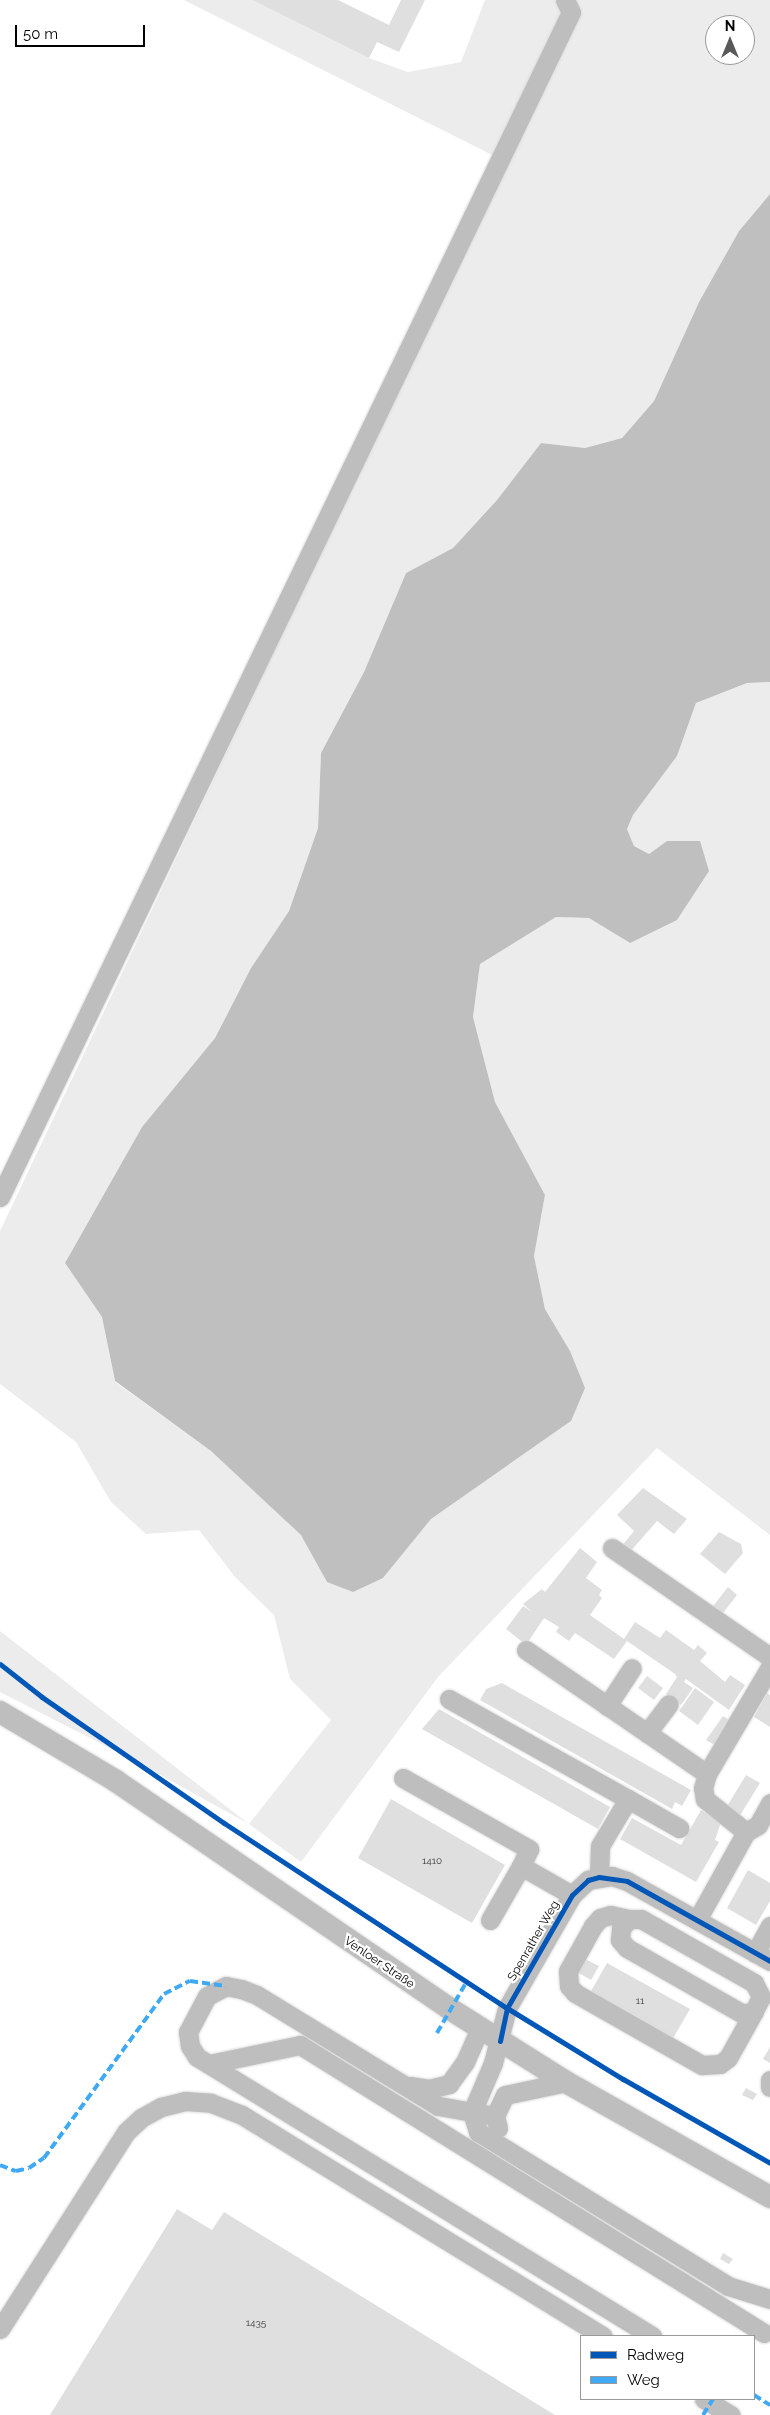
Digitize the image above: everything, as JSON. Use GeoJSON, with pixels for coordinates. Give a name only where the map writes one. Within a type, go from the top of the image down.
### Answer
{"type":"FeatureCollection","features":[{"type":"Feature","properties":{"kind":"main road","name":"Venloer Straße"},"geometry":{"type":"LineString","coordinates":[[0,1712],[116,1781],[385,1968],[500,2041],[566,2082],[770,2197]]}},
{"type":"Feature","properties":{"kind":"street"},"geometry":{"type":"LineString","coordinates":[[0,1197],[571,12],[566,0]]}},
{"type":"Feature","properties":{"kind":"street"},"geometry":{"type":"LineString","coordinates":[[612,1548],[770,1657]]}},
{"type":"Feature","properties":{"kind":"street"},"geometry":{"type":"LineString","coordinates":[[526,1650],[707,1774]]}},
{"type":"Feature","properties":{"kind":"street"},"geometry":{"type":"LineString","coordinates":[[746,1832],[705,1799],[703,1788],[707,1774],[770,1667]]}},
{"type":"Feature","properties":{"kind":"street"},"geometry":{"type":"LineString","coordinates":[[607,1706],[632,1668]]}},
{"type":"Feature","properties":{"kind":"street"},"geometry":{"type":"LineString","coordinates":[[449,1698],[679,1828]]}},
{"type":"Feature","properties":{"kind":"street"},"geometry":{"type":"LineString","coordinates":[[647,1733],[669,1704]]}},
{"type":"Feature","properties":{"kind":"street"},"geometry":{"type":"LineString","coordinates":[[403,1778],[529,1849],[490,1920]]}},
{"type":"Feature","properties":{"kind":"street"},"geometry":{"type":"LineString","coordinates":[[628,1800],[600,1846],[599,1877],[627,1881],[762,1957],[770,1926]]}},
{"type":"Feature","properties":{"kind":"street"},"geometry":{"type":"LineString","coordinates":[[697,1920],[746,1832],[758,1825],[770,1803]]}},
{"type":"Feature","properties":{"kind":"street"},"geometry":{"type":"LineString","coordinates":[[521,1866],[572,1896]]}},
{"type":"Feature","properties":{"kind":"street","name":"Spenrather Weg"},"geometry":{"type":"LineString","coordinates":[[465,2111],[500,2041],[507,2008],[572,1896],[588,1880],[599,1877]]}},
{"type":"Feature","properties":{"kind":"street"},"geometry":{"type":"LineString","coordinates":[[654,1896],[635,1919],[621,1928],[620,1940],[627,1948],[743,2014],[754,2011]]}},
{"type":"Feature","properties":{"kind":"street"},"geometry":{"type":"LineString","coordinates":[[610,1915],[635,1919],[754,1983],[762,1997],[728,2058],[720,2064],[702,2065],[575,1993],[569,1986],[568,1971],[593,1926],[600,1918],[610,1915]]}},
{"type":"Feature","properties":{"kind":"street"},"geometry":{"type":"LineString","coordinates":[[494,2116],[438,2106],[257,1995],[226,1986],[207,1996],[196,2010],[188,2032],[190,2046],[197,2057],[650,2335]]}},
{"type":"Feature","properties":{"kind":"street"},"geometry":{"type":"LineString","coordinates":[[403,2084],[429,2089],[449,2084],[465,2062],[480,2028]]}},
{"type":"Feature","properties":{"kind":"street"},"geometry":{"type":"LineString","coordinates":[[209,2064],[300,2045],[762,2334]]}},
{"type":"Feature","properties":{"kind":"street"},"geometry":{"type":"LineString","coordinates":[[770,2080],[770,2088]]}},
{"type":"Feature","properties":{"kind":"street"},"geometry":{"type":"LineString","coordinates":[[502,2147],[494,2116],[505,2095],[566,2082]]}},
{"type":"Feature","properties":{"kind":"street"},"geometry":{"type":"LineString","coordinates":[[449,2084],[478,2132],[728,2286],[770,2299]]}},
{"type":"Feature","properties":{"kind":"street"},"geometry":{"type":"LineString","coordinates":[[0,2330],[126,2132],[154,2111],[185,2101],[211,2103],[242,2115],[600,2335]]}},
{"type":"Feature","properties":{"kind":"street"},"geometry":{"type":"LineString","coordinates":[[706,2400],[731,2415]]}},
{"type":"Feature","properties":{"kind":"shaded area"},"geometry":{"type":"Polygon","coordinates":[[[184,0],[252,0],[369,58],[408,72],[461,62],[485,0],[770,0],[770,194],[739,231],[699,302],[654,401],[622,438],[585,448],[541,443],[497,500],[453,548],[406,573],[364,672],[321,753],[318,828],[289,911],[251,968],[215,1038],[142,1127],[65,1263],[102,1317],[115,1382],[211,1451],[302,1535],[327,1582],[383,1578],[431,1519],[571,1421],[570,1351],[545,1309],[534,1256],[545,1195],[495,1102],[473,1017],[480,964],[556,917],[589,918],[630,943],[667,841],[649,854],[634,846],[627,829],[633,815],[677,756],[696,703],[747,683],[770,682],[770,1535],[657,1448],[438,1677],[301,1862],[249,1824],[331,1720],[290,1679],[274,1615],[235,1577],[199,1530],[146,1534],[111,1502],[76,1442],[0,1384],[0,1231],[506,162],[184,0]]]}},
{"type":"Feature","properties":{"kind":"shaded area"},"geometry":{"type":"Polygon","coordinates":[[[770,194],[770,682],[747,683],[696,703],[677,756],[633,815],[627,829],[634,846],[649,854],[667,841],[700,841],[709,871],[677,920],[630,943],[589,918],[556,917],[480,964],[473,1017],[495,1102],[545,1195],[534,1256],[545,1309],[570,1351],[585,1388],[571,1421],[431,1519],[383,1578],[353,1592],[327,1582],[301,1535],[211,1451],[115,1381],[102,1317],[65,1263],[142,1127],[215,1038],[251,968],[289,911],[318,828],[321,753],[364,672],[406,573],[453,548],[497,500],[541,443],[585,448],[622,438],[654,401],[699,302],[739,231],[770,194]]]}},
{"type":"Feature","properties":{"kind":"shaded area"},"geometry":{"type":"Polygon","coordinates":[[[0,1631],[249,1824],[137,1762],[0,1692],[0,1631]]]}},
{"type":"Feature","properties":{"kind":"building"},"geometry":{"type":"Polygon","coordinates":[[[252,0],[338,0],[389,25],[401,0],[425,0],[399,52],[377,42],[369,58],[252,0]]]}},
{"type":"Feature","properties":{"kind":"building"},"geometry":{"type":"Polygon","coordinates":[[[643,1488],[687,1519],[674,1534],[657,1521],[629,1553],[621,1547],[634,1531],[617,1515],[643,1488]]]}},
{"type":"Feature","properties":{"kind":"building"},"geometry":{"type":"Polygon","coordinates":[[[719,1532],[741,1544],[743,1553],[725,1574],[700,1554],[719,1532]]]}},
{"type":"Feature","properties":{"kind":"building"},"geometry":{"type":"Polygon","coordinates":[[[580,1548],[597,1562],[586,1578],[602,1590],[599,1595],[602,1598],[590,1615],[624,1639],[635,1622],[660,1638],[666,1630],[694,1650],[698,1645],[707,1653],[700,1661],[725,1682],[730,1675],[745,1685],[729,1710],[686,1679],[684,1682],[693,1688],[681,1705],[666,1694],[677,1677],[675,1674],[627,1641],[614,1659],[575,1633],[569,1641],[556,1632],[559,1627],[544,1618],[526,1645],[506,1629],[523,1606],[532,1612],[523,1604],[542,1589],[545,1592],[580,1548]]]}},
{"type":"Feature","properties":{"kind":"building"},"geometry":{"type":"Polygon","coordinates":[[[728,1587],[737,1595],[720,1617],[710,1610],[728,1587]]]}},
{"type":"Feature","properties":{"kind":"building"},"geometry":{"type":"Polygon","coordinates":[[[647,1676],[663,1688],[654,1700],[638,1688],[647,1676]]]}},
{"type":"Feature","properties":{"kind":"building"},"geometry":{"type":"Polygon","coordinates":[[[502,1683],[691,1790],[682,1806],[675,1802],[672,1809],[480,1700],[486,1689],[502,1683]]]}},
{"type":"Feature","properties":{"kind":"building"},"geometry":{"type":"Polygon","coordinates":[[[695,1688],[714,1702],[698,1725],[679,1711],[695,1688]]]}},
{"type":"Feature","properties":{"kind":"building"},"geometry":{"type":"Polygon","coordinates":[[[767,1693],[770,1695],[770,1727],[754,1717],[767,1693]]]}},
{"type":"Feature","properties":{"kind":"building"},"geometry":{"type":"Polygon","coordinates":[[[439,1709],[610,1807],[598,1829],[422,1729],[439,1709]]]}},
{"type":"Feature","properties":{"kind":"building"},"geometry":{"type":"Polygon","coordinates":[[[723,1716],[734,1723],[718,1747],[706,1740],[723,1716]]]}},
{"type":"Feature","properties":{"kind":"building"},"geometry":{"type":"Polygon","coordinates":[[[746,1775],[760,1783],[739,1817],[726,1808],[746,1775]]]}},
{"type":"Feature","properties":{"kind":"building"},"geometry":{"type":"Polygon","coordinates":[[[391,1799],[505,1865],[472,1923],[358,1858],[391,1799]]]}},
{"type":"Feature","properties":{"kind":"building"},"geometry":{"type":"Polygon","coordinates":[[[701,1810],[721,1822],[715,1840],[719,1842],[696,1882],[620,1839],[632,1818],[681,1845],[701,1810]]]}},
{"type":"Feature","properties":{"kind":"building"},"geometry":{"type":"Polygon","coordinates":[[[748,1870],[770,1883],[770,1901],[756,1925],[727,1908],[748,1870]]]}},
{"type":"Feature","properties":{"kind":"building"},"geometry":{"type":"Polygon","coordinates":[[[585,1959],[599,1966],[591,1980],[577,1972],[585,1959]]]}},
{"type":"Feature","properties":{"kind":"building"},"geometry":{"type":"Polygon","coordinates":[[[607,1963],[690,2009],[672,2040],[590,1993],[607,1963]]]}},
{"type":"Feature","properties":{"kind":"building"},"geometry":{"type":"Polygon","coordinates":[[[770,2047],[770,2063],[763,2059],[770,2047]]]}},
{"type":"Feature","properties":{"kind":"building"},"geometry":{"type":"Polygon","coordinates":[[[746,2088],[757,2094],[753,2100],[742,2095],[746,2088]]]}},
{"type":"Feature","properties":{"kind":"building"},"geometry":{"type":"Polygon","coordinates":[[[177,2209],[212,2230],[224,2212],[555,2415],[50,2415],[177,2209]]]}},
{"type":"Feature","properties":{"kind":"building"},"geometry":{"type":"Polygon","coordinates":[[[723,2253],[733,2259],[729,2264],[720,2259],[723,2253]]]}},
{"type":"Feature","properties":{"kind":"marked path"},"geometry":{"type":"LineString","coordinates":[[0,2165],[16,2171],[29,2168],[44,2158],[164,1994],[190,1981],[226,1986]]}},
{"type":"Feature","properties":{"kind":"marked path"},"geometry":{"type":"LineString","coordinates":[[437,2033],[467,1981]]}},
{"type":"Feature","properties":{"kind":"marked path"},"geometry":{"type":"LineString","coordinates":[[755,2396],[770,2405]]}},
{"type":"Feature","properties":{"kind":"marked path"},"geometry":{"type":"LineString","coordinates":[[703,2415],[712,2400]]}},
{"type":"Feature","properties":{"kind":"cycle path"},"geometry":{"type":"LineString","coordinates":[[0,1664],[42,1697],[224,1823],[507,2008],[623,2079],[770,2163]]}},
{"type":"Feature","properties":{"kind":"cycle path"},"geometry":{"type":"LineString","coordinates":[[500,2041],[507,2008],[572,1895],[588,1880],[599,1877],[627,1881],[770,1961]]}}]}
